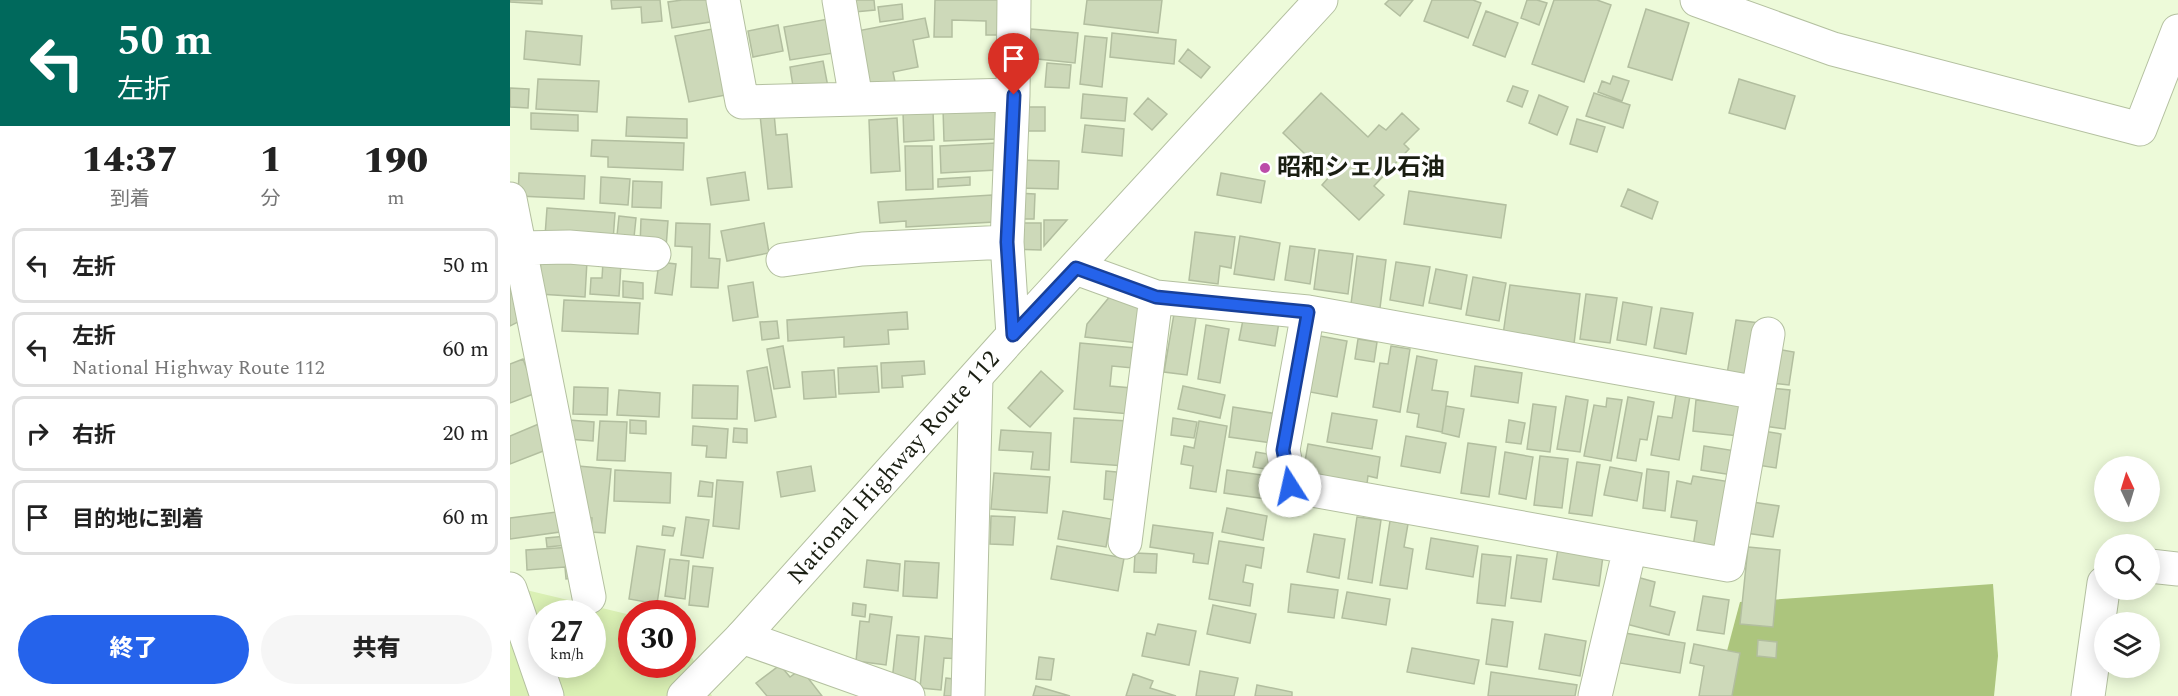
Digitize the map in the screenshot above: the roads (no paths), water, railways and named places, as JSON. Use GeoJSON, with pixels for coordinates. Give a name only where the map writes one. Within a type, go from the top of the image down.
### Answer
{"type":"FeatureCollection","features":[{"type":"Feature","properties":{"kind":"main road"},"geometry":{"type":"LineString","coordinates":[[723,0],[742,102],[1014,95]]}},
{"type":"Feature","properties":{"kind":"main road"},"geometry":{"type":"LineString","coordinates":[[839,0],[856,99]]}},
{"type":"Feature","properties":{"kind":"main road"},"geometry":{"type":"LineString","coordinates":[[1013,335],[1007,242],[1014,95],[1014,0]]}},
{"type":"Feature","properties":{"kind":"main road","name":"National Highway Route 112"},"geometry":{"type":"LineString","coordinates":[[684,696],[742,637],[1013,335],[1322,0]]}},
{"type":"Feature","properties":{"kind":"main road"},"geometry":{"type":"LineString","coordinates":[[1697,0],[1833,49],[2140,129],[2178,31]]}},
{"type":"Feature","properties":{"kind":"main road"},"geometry":{"type":"LineString","coordinates":[[510,199],[589,597]]}},
{"type":"Feature","properties":{"kind":"main road"},"geometry":{"type":"LineString","coordinates":[[783,260],[862,249],[1007,242]]}},
{"type":"Feature","properties":{"kind":"main road"},"geometry":{"type":"LineString","coordinates":[[521,248],[569,248],[654,254]]}},
{"type":"Feature","properties":{"kind":"main road"},"geometry":{"type":"LineString","coordinates":[[1076,268],[1156,297],[1308,312],[1758,393]]}},
{"type":"Feature","properties":{"kind":"main road"},"geometry":{"type":"LineString","coordinates":[[1125,542],[1156,297]]}},
{"type":"Feature","properties":{"kind":"main road"},"geometry":{"type":"LineString","coordinates":[[1308,312],[1283,450],[1290,486],[1728,566],[1768,334]]}},
{"type":"Feature","properties":{"kind":"main road"},"geometry":{"type":"LineString","coordinates":[[968,696],[976,377]]}},
{"type":"Feature","properties":{"kind":"main road"},"geometry":{"type":"LineString","coordinates":[[1595,696],[1630,548]]}},
{"type":"Feature","properties":{"kind":"main road"},"geometry":{"type":"LineString","coordinates":[[2160,567],[2178,569]]}},
{"type":"Feature","properties":{"kind":"main road"},"geometry":{"type":"LineString","coordinates":[[510,589],[547,696]]}},
{"type":"Feature","properties":{"kind":"main road"},"geometry":{"type":"LineString","coordinates":[[2088,696],[2102,600]]}},
{"type":"Feature","properties":{"kind":"main road"},"geometry":{"type":"LineString","coordinates":[[742,637],[908,696]]}},
{"type":"Feature","properties":{"kind":"place","name":"昭和シェル石油"},"geometry":{"type":"Point","coordinates":[1265,168]}}]}
